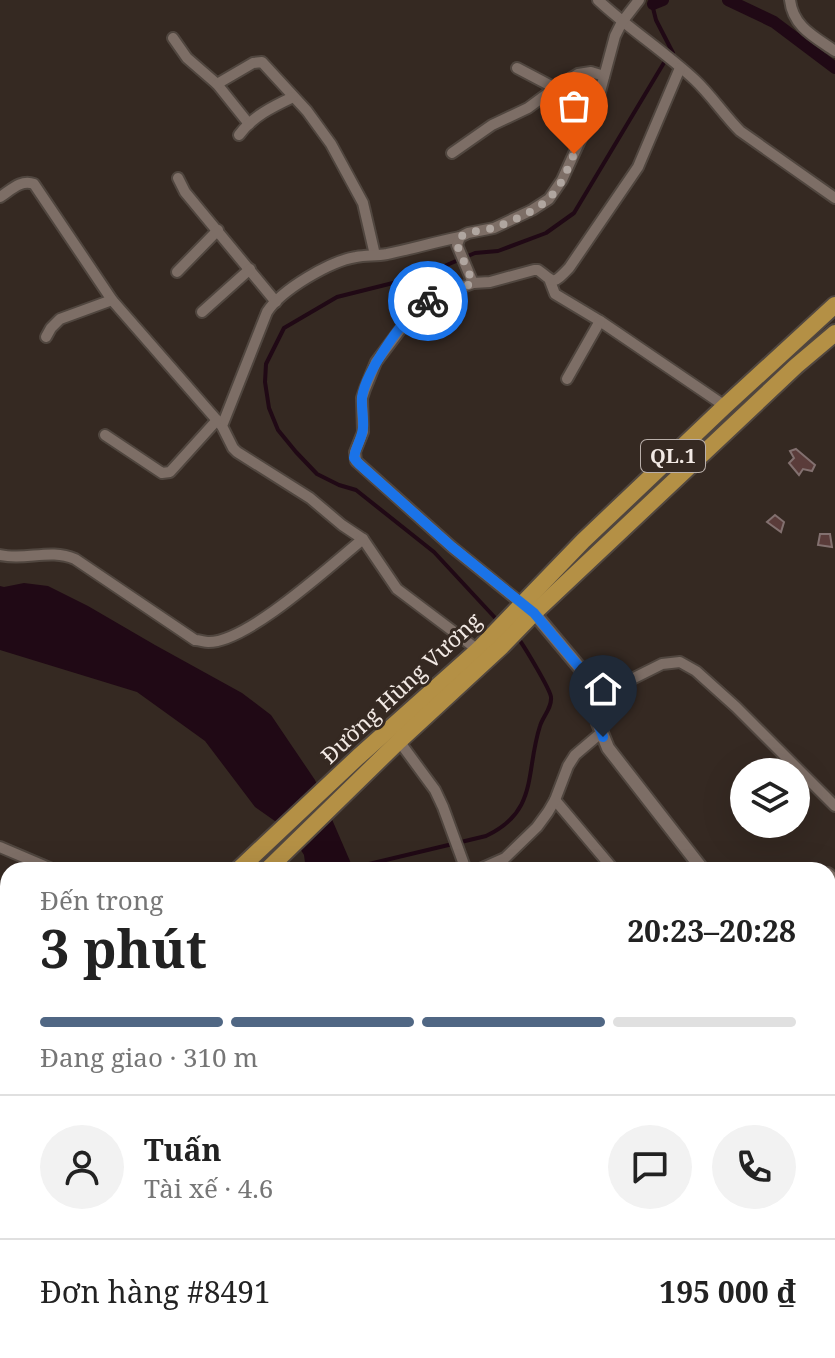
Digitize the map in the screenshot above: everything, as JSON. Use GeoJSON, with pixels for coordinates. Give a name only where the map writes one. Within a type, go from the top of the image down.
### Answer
{"type":"FeatureCollection","features":[{"type":"Feature","properties":{"kind":"highway","name":"Đường Hùng Vương"},"geometry":{"type":"LineString","coordinates":[[275,862],[399,741],[524,609],[583,541],[835,305]]}},
{"type":"Feature","properties":{"kind":"highway","name":"Đường Hùng Vương"},"geometry":{"type":"LineString","coordinates":[[524,609],[835,333]]}},
{"type":"Feature","properties":{"kind":"highway","name":"Đường Hùng Vương"},"geometry":{"type":"LineString","coordinates":[[247,862],[358,757],[490,645]]}},
{"type":"Feature","properties":{"kind":"street"},"geometry":{"type":"LineString","coordinates":[[598,0],[695,79],[740,131],[835,198]]}},
{"type":"Feature","properties":{"kind":"street"},"geometry":{"type":"LineString","coordinates":[[105,435],[162,473],[167,473],[220,423],[267,312],[299,283],[353,257],[375,255],[494,228],[549,199],[562,180],[597,103],[615,36],[639,0]]}},
{"type":"Feature","properties":{"kind":"street"},"geometry":{"type":"LineString","coordinates":[[790,0],[791,12],[800,27],[835,51]]}},
{"type":"Feature","properties":{"kind":"street"},"geometry":{"type":"LineString","coordinates":[[173,38],[187,58],[217,84],[249,124]]}},
{"type":"Feature","properties":{"kind":"street"},"geometry":{"type":"LineString","coordinates":[[217,84],[260,61],[320,128],[363,203],[375,255]]}},
{"type":"Feature","properties":{"kind":"street"},"geometry":{"type":"LineString","coordinates":[[550,281],[558,279],[569,268],[638,167],[672,61]]}},
{"type":"Feature","properties":{"kind":"street"},"geometry":{"type":"LineString","coordinates":[[517,68],[555,88]]}},
{"type":"Feature","properties":{"kind":"street"},"geometry":{"type":"LineString","coordinates":[[452,153],[484,130],[528,108],[586,71],[604,76]]}},
{"type":"Feature","properties":{"kind":"street"},"geometry":{"type":"LineString","coordinates":[[239,135],[263,113],[293,97]]}},
{"type":"Feature","properties":{"kind":"street"},"geometry":{"type":"LineString","coordinates":[[178,178],[185,192],[276,302]]}},
{"type":"Feature","properties":{"kind":"street"},"geometry":{"type":"LineString","coordinates":[[0,197],[20,184],[34,184],[112,300],[220,423],[233,448],[310,498],[363,539],[397,589],[490,645]]}},
{"type":"Feature","properties":{"kind":"street"},"geometry":{"type":"LineString","coordinates":[[177,272],[218,230]]}},
{"type":"Feature","properties":{"kind":"street"},"geometry":{"type":"LineString","coordinates":[[460,237],[457,245],[473,283]]}},
{"type":"Feature","properties":{"kind":"street"},"geometry":{"type":"LineString","coordinates":[[202,312],[250,269]]}},
{"type":"Feature","properties":{"kind":"street"},"geometry":{"type":"LineString","coordinates":[[697,862],[608,748],[598,723],[596,697],[585,672],[524,609],[354,458],[363,432],[362,398],[376,362],[420,305],[473,283],[490,282],[534,270],[550,281],[555,294],[725,406]]}},
{"type":"Feature","properties":{"kind":"street"},"geometry":{"type":"LineString","coordinates":[[46,337],[60,319],[112,300]]}},
{"type":"Feature","properties":{"kind":"street"},"geometry":{"type":"LineString","coordinates":[[567,379],[600,321]]}},
{"type":"Feature","properties":{"kind":"street"},"geometry":{"type":"LineString","coordinates":[[0,555],[65,554],[195,640],[208,642],[221,640],[259,622],[363,539]]}},
{"type":"Feature","properties":{"kind":"street"},"geometry":{"type":"LineString","coordinates":[[596,697],[662,664],[680,662],[696,671],[726,698],[835,806]]}},
{"type":"Feature","properties":{"kind":"street"},"geometry":{"type":"LineString","coordinates":[[496,862],[505,858],[537,827],[555,800],[568,766],[602,732]]}},
{"type":"Feature","properties":{"kind":"street"},"geometry":{"type":"LineString","coordinates":[[399,741],[435,790],[463,862]]}},
{"type":"Feature","properties":{"kind":"street"},"geometry":{"type":"LineString","coordinates":[[555,800],[607,862]]}},
{"type":"Feature","properties":{"kind":"street"},"geometry":{"type":"LineString","coordinates":[[0,847],[35,862]]}},
{"type":"Feature","properties":{"kind":"shaded area"},"geometry":{"type":"Polygon","coordinates":[[[24,583],[48,586],[242,693],[271,715],[315,780],[350,862],[305,862],[289,831],[255,807],[205,741],[137,692],[0,650],[0,586],[24,583]]]}},
{"type":"Feature","properties":{"kind":"building"},"geometry":{"type":"Polygon","coordinates":[[[796,449],[815,465],[812,471],[803,469],[799,475],[789,463],[794,458],[790,451],[796,449]]]}},
{"type":"Feature","properties":{"kind":"building"},"geometry":{"type":"Polygon","coordinates":[[[775,515],[784,522],[781,532],[767,522],[775,515]]]}},
{"type":"Feature","properties":{"kind":"building"},"geometry":{"type":"Polygon","coordinates":[[[820,534],[830,534],[832,547],[818,545],[820,534]]]}},
{"type":"Feature","properties":{"kind":"waterway"},"geometry":{"type":"LineString","coordinates":[[499,622],[434,552],[356,490],[317,474],[296,452],[278,430],[269,408],[266,364],[284,328],[337,297],[421,276],[475,253],[498,251],[546,233],[574,213],[665,61],[673,53],[656,20],[651,0]]}},
{"type":"Feature","properties":{"kind":"waterway"},"geometry":{"type":"LineString","coordinates":[[653,4],[663,0]]}},
{"type":"Feature","properties":{"kind":"waterway"},"geometry":{"type":"LineString","coordinates":[[728,0],[774,22],[835,68]]}},
{"type":"Feature","properties":{"kind":"waterway"},"geometry":{"type":"LineString","coordinates":[[377,862],[486,836],[515,815],[527,789],[540,726],[551,701],[546,686],[518,638]]}},
{"type":"Feature","properties":{"kind":"way so far"},"geometry":{"type":"LineString","coordinates":[[428,301],[473,283],[457,245],[460,237],[494,228],[549,199],[574,154]]}},
{"type":"Feature","properties":{"kind":"route"},"geometry":{"type":"LineString","coordinates":[[428,301],[415,310],[376,362],[362,398],[363,432],[354,458],[452,547],[534,613],[590,680],[603,737]]}}]}
